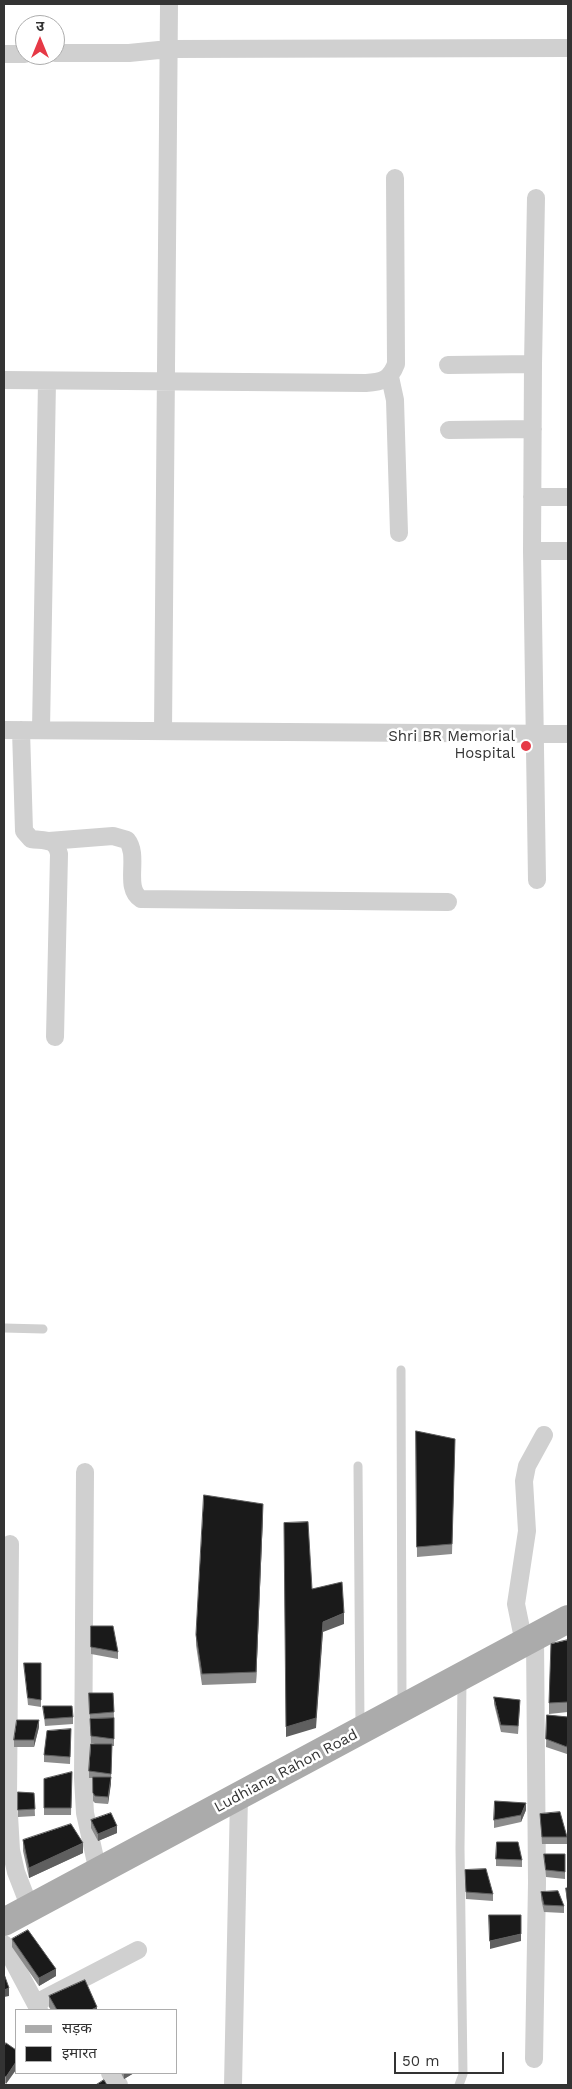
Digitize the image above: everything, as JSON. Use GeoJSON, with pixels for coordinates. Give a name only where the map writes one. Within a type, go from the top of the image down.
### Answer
{"type":"FeatureCollection","features":[{"type":"Feature","properties":{"kind":"main road","name":"Ludhiana Rahon Road"},"geometry":{"type":"LineString","coordinates":[[4,1922],[568,1619]]}},
{"type":"Feature","properties":{"kind":"street"},"geometry":{"type":"LineString","coordinates":[[163,731],[169,4]]}},
{"type":"Feature","properties":{"kind":"street"},"geometry":{"type":"LineString","coordinates":[[65,53],[129,53],[169,49],[568,48]]}},
{"type":"Feature","properties":{"kind":"street"},"geometry":{"type":"LineString","coordinates":[[395,178],[396,364],[390,377],[395,400],[399,533]]}},
{"type":"Feature","properties":{"kind":"street"},"geometry":{"type":"LineString","coordinates":[[536,198],[532,551],[537,880]]}},
{"type":"Feature","properties":{"kind":"street"},"geometry":{"type":"LineString","coordinates":[[448,365],[533,364]]}},
{"type":"Feature","properties":{"kind":"street"},"geometry":{"type":"LineString","coordinates":[[4,380],[379,382],[390,377]]}},
{"type":"Feature","properties":{"kind":"street"},"geometry":{"type":"LineString","coordinates":[[41,730],[46,381]]}},
{"type":"Feature","properties":{"kind":"street"},"geometry":{"type":"LineString","coordinates":[[449,430],[533,429]]}},
{"type":"Feature","properties":{"kind":"street"},"geometry":{"type":"LineString","coordinates":[[532,498],[568,497]]}},
{"type":"Feature","properties":{"kind":"street"},"geometry":{"type":"LineString","coordinates":[[532,551],[568,551]]}},
{"type":"Feature","properties":{"kind":"street"},"geometry":{"type":"LineString","coordinates":[[448,902],[141,899],[137,896],[132,885],[132,851],[127,840],[113,836],[49,840],[31,839],[24,831],[12,730],[568,734]]}},
{"type":"Feature","properties":{"kind":"street"},"geometry":{"type":"LineString","coordinates":[[49,840],[58,847],[60,861],[55,1036]]}},
{"type":"Feature","properties":{"kind":"street"},"geometry":{"type":"LineString","coordinates":[[534,2059],[537,1883],[530,1640],[516,1604],[527,1531],[524,1481],[527,1466],[544,1435]]}},
{"type":"Feature","properties":{"kind":"street"},"geometry":{"type":"LineString","coordinates":[[85,1472],[83,1778],[85,1813],[98,1872]]}},
{"type":"Feature","properties":{"kind":"street"},"geometry":{"type":"LineString","coordinates":[[10,1544],[6,1669],[7,1851],[30,1908]]}},
{"type":"Feature","properties":{"kind":"street"},"geometry":{"type":"LineString","coordinates":[[233,2085],[239,1796]]}},
{"type":"Feature","properties":{"kind":"street"},"geometry":{"type":"LineString","coordinates":[[4,1944],[37,2007],[138,1950]]}},
{"type":"Feature","properties":{"kind":"street"},"geometry":{"type":"LineString","coordinates":[[111,2074],[119,2085]]}},
{"type":"Feature","properties":{"kind":"lane"},"geometry":{"type":"LineString","coordinates":[[4,1328],[43,1329]]}},
{"type":"Feature","properties":{"kind":"lane"},"geometry":{"type":"LineString","coordinates":[[401,1370],[402,1708]]}},
{"type":"Feature","properties":{"kind":"lane"},"geometry":{"type":"LineString","coordinates":[[358,1466],[360,1732]]}},
{"type":"Feature","properties":{"kind":"lane"},"geometry":{"type":"LineString","coordinates":[[459,2085],[463,2074],[460,1848],[462,1676]]}},
{"type":"Feature","properties":{"kind":"building"},"geometry":{"type":"Polygon","coordinates":[[[416,1431],[455,1439],[452,1544],[417,1547],[416,1431]]]}},
{"type":"Feature","properties":{"kind":"building"},"geometry":{"type":"Polygon","coordinates":[[[204,1495],[263,1504],[256,1672],[202,1674],[196,1635],[204,1495]]]}},
{"type":"Feature","properties":{"kind":"building"},"geometry":{"type":"Polygon","coordinates":[[[308,1522],[312,1589],[342,1582],[344,1613],[323,1622],[316,1718],[286,1727],[284,1523],[308,1522]]]}},
{"type":"Feature","properties":{"kind":"building"},"geometry":{"type":"Polygon","coordinates":[[[91,1626],[113,1626],[118,1652],[91,1647],[91,1626]]]}},
{"type":"Feature","properties":{"kind":"building"},"geometry":{"type":"Polygon","coordinates":[[[568,1640],[568,1702],[549,1703],[551,1644],[568,1640]]]}},
{"type":"Feature","properties":{"kind":"building"},"geometry":{"type":"Polygon","coordinates":[[[24,1663],[41,1663],[41,1700],[28,1698],[24,1663]]]}},
{"type":"Feature","properties":{"kind":"building"},"geometry":{"type":"Polygon","coordinates":[[[89,1693],[113,1693],[114,1712],[90,1714],[89,1693]]]}},
{"type":"Feature","properties":{"kind":"building"},"geometry":{"type":"Polygon","coordinates":[[[494,1697],[520,1700],[518,1726],[501,1725],[494,1697]]]}},
{"type":"Feature","properties":{"kind":"building"},"geometry":{"type":"Polygon","coordinates":[[[43,1706],[72,1706],[73,1717],[45,1719],[43,1706]]]}},
{"type":"Feature","properties":{"kind":"building"},"geometry":{"type":"Polygon","coordinates":[[[547,1715],[568,1717],[567,1747],[546,1739],[547,1715]]]}},
{"type":"Feature","properties":{"kind":"building"},"geometry":{"type":"Polygon","coordinates":[[[114,1718],[114,1739],[91,1736],[90,1719],[114,1718]]]}},
{"type":"Feature","properties":{"kind":"building"},"geometry":{"type":"Polygon","coordinates":[[[17,1720],[39,1720],[34,1740],[14,1740],[17,1720]]]}},
{"type":"Feature","properties":{"kind":"building"},"geometry":{"type":"Polygon","coordinates":[[[71,1729],[70,1757],[44,1755],[47,1731],[71,1729]]]}},
{"type":"Feature","properties":{"kind":"building"},"geometry":{"type":"Polygon","coordinates":[[[91,1744],[112,1744],[111,1774],[89,1771],[91,1744]]]}},
{"type":"Feature","properties":{"kind":"building"},"geometry":{"type":"Polygon","coordinates":[[[72,1772],[71,1808],[44,1808],[44,1779],[72,1772]]]}},
{"type":"Feature","properties":{"kind":"building"},"geometry":{"type":"Polygon","coordinates":[[[93,1777],[111,1777],[108,1797],[95,1796],[93,1793],[93,1777]]]}},
{"type":"Feature","properties":{"kind":"building"},"geometry":{"type":"Polygon","coordinates":[[[18,1792],[34,1793],[35,1809],[18,1810],[18,1792]]]}},
{"type":"Feature","properties":{"kind":"building"},"geometry":{"type":"Polygon","coordinates":[[[495,1801],[526,1803],[521,1815],[494,1820],[495,1801]]]}},
{"type":"Feature","properties":{"kind":"building"},"geometry":{"type":"Polygon","coordinates":[[[560,1812],[567,1837],[542,1837],[540,1814],[560,1812]]]}},
{"type":"Feature","properties":{"kind":"building"},"geometry":{"type":"Polygon","coordinates":[[[111,1813],[117,1826],[98,1834],[91,1820],[111,1813]]]}},
{"type":"Feature","properties":{"kind":"building"},"geometry":{"type":"Polygon","coordinates":[[[71,1824],[83,1843],[29,1868],[23,1840],[71,1824]]]}},
{"type":"Feature","properties":{"kind":"building"},"geometry":{"type":"Polygon","coordinates":[[[497,1842],[518,1842],[522,1860],[496,1859],[497,1842]]]}},
{"type":"Feature","properties":{"kind":"building"},"geometry":{"type":"Polygon","coordinates":[[[544,1854],[565,1854],[565,1872],[546,1870],[544,1854]]]}},
{"type":"Feature","properties":{"kind":"building"},"geometry":{"type":"Polygon","coordinates":[[[486,1869],[493,1894],[466,1892],[465,1870],[486,1869]]]}},
{"type":"Feature","properties":{"kind":"building"},"geometry":{"type":"Polygon","coordinates":[[[558,1891],[564,1906],[544,1905],[541,1892],[558,1891]]]}},
{"type":"Feature","properties":{"kind":"building"},"geometry":{"type":"Polygon","coordinates":[[[489,1915],[521,1915],[521,1934],[490,1941],[489,1915]]]}},
{"type":"Feature","properties":{"kind":"building"},"geometry":{"type":"Polygon","coordinates":[[[28,1930],[56,1969],[39,1978],[12,1939],[28,1930]]]}},
{"type":"Feature","properties":{"kind":"building"},"geometry":{"type":"Polygon","coordinates":[[[4,1974],[9,1988],[4,1990],[4,1974]]]}},
{"type":"Feature","properties":{"kind":"building"},"geometry":{"type":"Polygon","coordinates":[[[85,1980],[97,2007],[93,2009],[56,2009],[49,1996],[85,1980]]]}},
{"type":"Feature","properties":{"kind":"building"},"geometry":{"type":"Polygon","coordinates":[[[6,2043],[15,2049],[15,2064],[6,2077],[4,2075],[4,2047],[6,2043]]]}},
{"type":"Feature","properties":{"kind":"building"},"geometry":{"type":"Polygon","coordinates":[[[104,2080],[107,2085],[96,2085],[104,2080]]]}},
{"type":"Feature","properties":{"kind":"place","name":"Shri BR Memorial Hospital"},"geometry":{"type":"Point","coordinates":[526,746]}}]}
